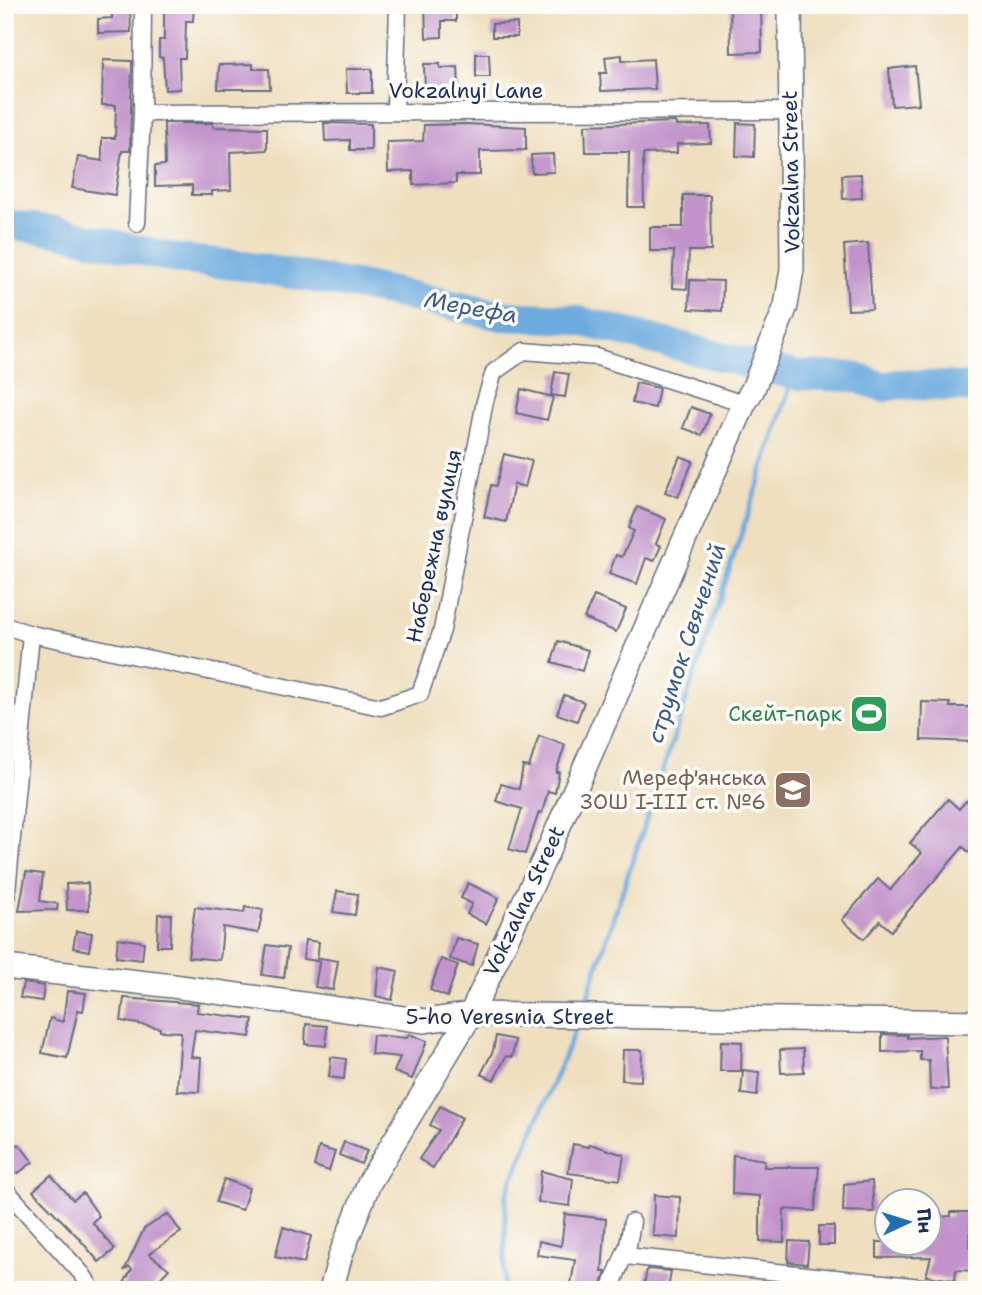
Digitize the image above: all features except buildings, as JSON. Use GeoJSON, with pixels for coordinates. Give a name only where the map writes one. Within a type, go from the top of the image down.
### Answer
{"type":"FeatureCollection","features":[{"type":"Feature","properties":{"kind":"street"},"geometry":{"type":"LineString","coordinates":[[137,223],[143,5]]}},
{"type":"Feature","properties":{"kind":"street"},"geometry":{"type":"LineString","coordinates":[[395,112],[398,5]]}},
{"type":"Feature","properties":{"kind":"street","name":"Vokzalna Street"},"geometry":{"type":"LineString","coordinates":[[331,1290],[341,1254],[369,1183],[471,1014],[548,851],[749,396],[786,306],[792,269],[790,5]]}},
{"type":"Feature","properties":{"kind":"street","name":"Vokzalnyi Lane"},"geometry":{"type":"LineString","coordinates":[[142,113],[790,111]]}},
{"type":"Feature","properties":{"kind":"street","name":"Набережна вулиця"},"geometry":{"type":"LineString","coordinates":[[5,626],[31,634],[381,707],[421,694],[438,643],[485,401],[494,372],[524,351],[597,357],[749,396]]}},
{"type":"Feature","properties":{"kind":"street"},"geometry":{"type":"LineString","coordinates":[[5,913],[31,634]]}},
{"type":"Feature","properties":{"kind":"street","name":"5-ho Veresnia Street"},"geometry":{"type":"LineString","coordinates":[[5,967],[173,986],[425,1021],[471,1014],[977,1022]]}},
{"type":"Feature","properties":{"kind":"street"},"geometry":{"type":"LineString","coordinates":[[5,1189],[83,1275],[89,1285],[87,1290]]}},
{"type":"Feature","properties":{"kind":"street"},"geometry":{"type":"LineString","coordinates":[[610,1290],[625,1256],[632,1222]]}},
{"type":"Feature","properties":{"kind":"street"},"geometry":{"type":"LineString","coordinates":[[625,1256],[950,1290]]}},
{"type":"Feature","properties":{"kind":"waterway","name":"Мерефа"},"geometry":{"type":"LineString","coordinates":[[5,224],[57,231],[177,259],[245,266],[378,289],[502,316],[572,319],[794,375],[854,377],[884,387],[898,384],[977,388]]}},
{"type":"Feature","properties":{"kind":"waterway","name":"струмок Свячений"},"geometry":{"type":"LineString","coordinates":[[586,1001],[794,375]]}},
{"type":"Feature","properties":{"kind":"waterway","name":"струмок Свячений"},"geometry":{"type":"LineString","coordinates":[[504,1290],[506,1195],[576,1028]]}},
{"type":"Feature","properties":{"kind":"place","name":"Скейт-парк"},"geometry":{"type":"Point","coordinates":[869,714]}},
{"type":"Feature","properties":{"kind":"place","name":"Мереф'янська ЗОШ І-ІІІ ст. №6"},"geometry":{"type":"Point","coordinates":[793,790]}}]}
